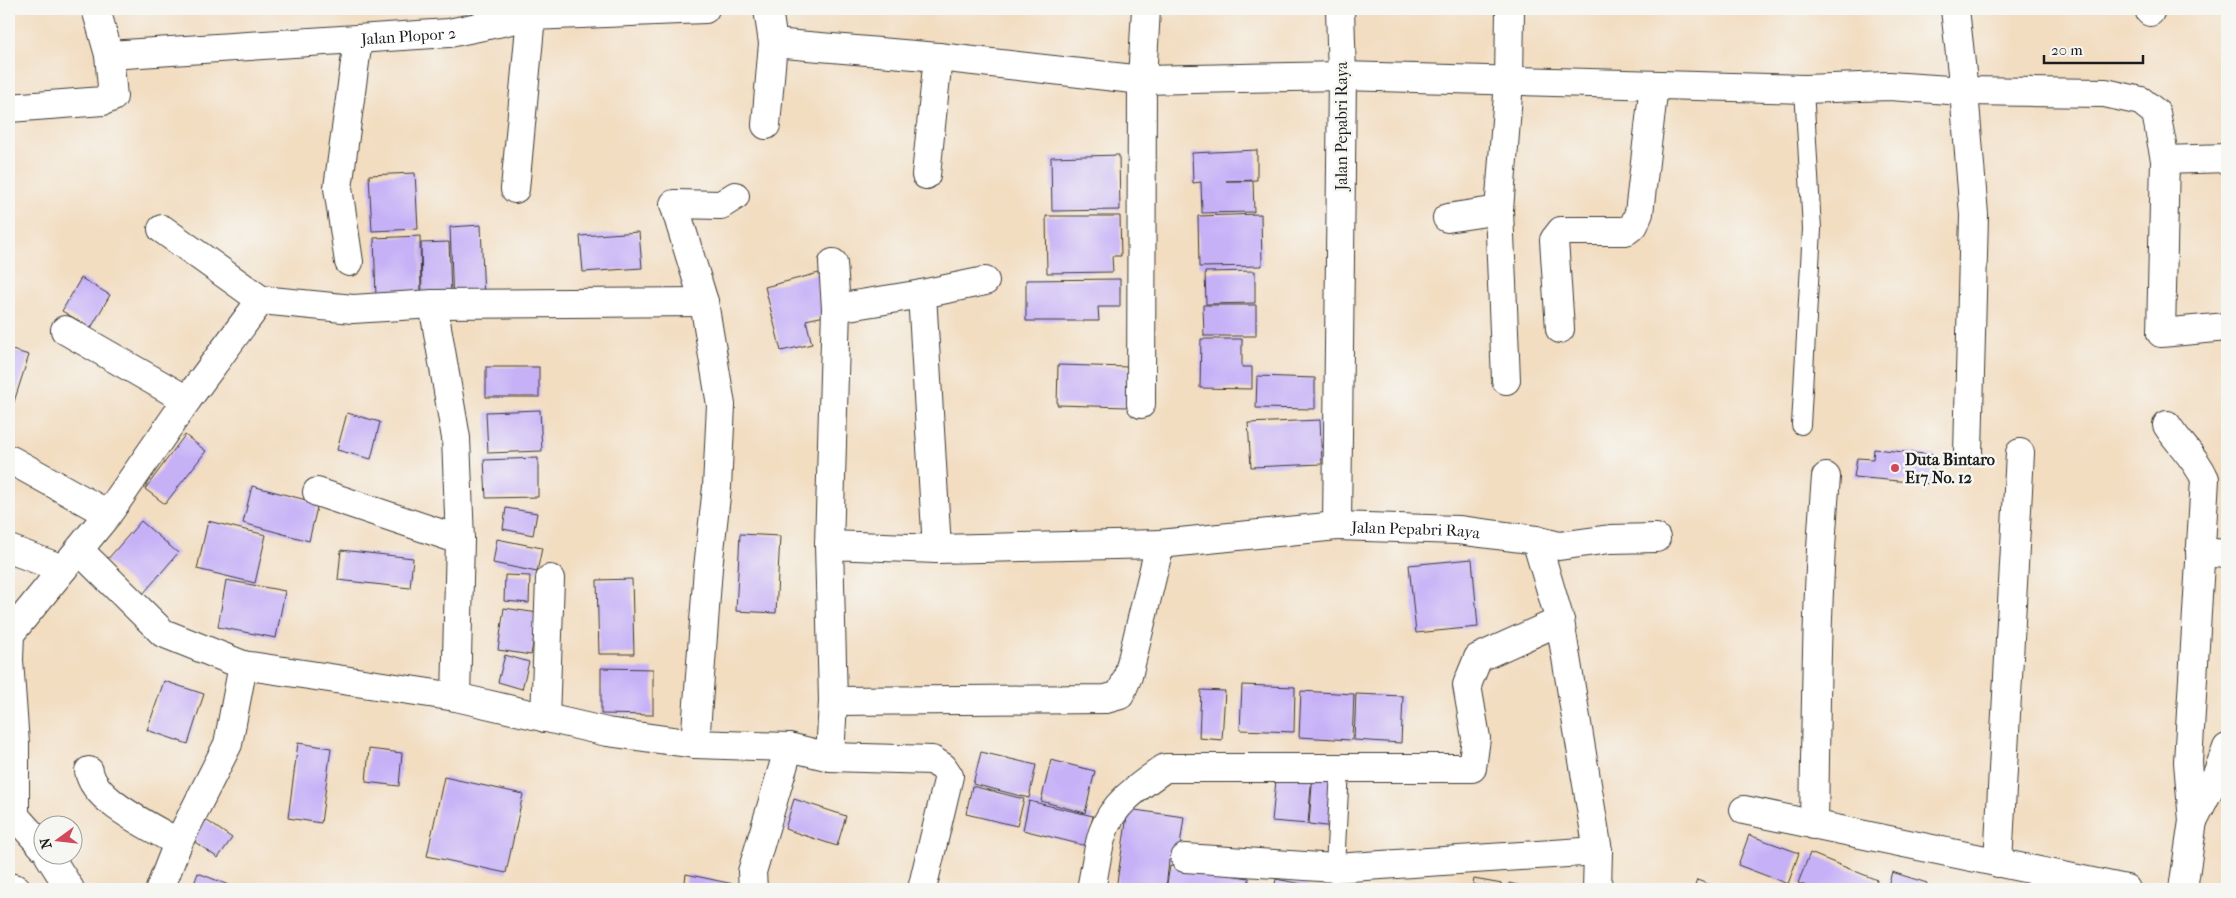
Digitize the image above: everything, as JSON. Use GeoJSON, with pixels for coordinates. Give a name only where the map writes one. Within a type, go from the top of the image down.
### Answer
{"type":"FeatureCollection","features":[{"type":"Feature","properties":{"kind":"street"},"geometry":{"type":"LineString","coordinates":[[9,108],[103,101],[113,97],[109,55],[96,9]]}},
{"type":"Feature","properties":{"kind":"street","name":"Jalan Plopor 2"},"geometry":{"type":"LineString","coordinates":[[109,55],[358,40],[448,21],[705,9]]}},
{"type":"Feature","properties":{"kind":"street"},"geometry":{"type":"LineString","coordinates":[[766,125],[773,43],[768,9]]}},
{"type":"Feature","properties":{"kind":"street"},"geometry":{"type":"LineString","coordinates":[[1141,404],[1142,80],[1146,9]]}},
{"type":"Feature","properties":{"kind":"street","name":"Jalan Pepabri Raya"},"geometry":{"type":"LineString","coordinates":[[1340,9],[1342,76],[1337,526],[1458,530],[1536,540],[1559,546],[1610,538],[1656,538]]}},
{"type":"Feature","properties":{"kind":"street"},"geometry":{"type":"LineString","coordinates":[[1506,380],[1499,210],[1509,82],[1510,9]]}},
{"type":"Feature","properties":{"kind":"street"},"geometry":{"type":"LineString","coordinates":[[1955,9],[1974,215],[1968,453]]}},
{"type":"Feature","properties":{"kind":"street"},"geometry":{"type":"LineString","coordinates":[[515,189],[531,16]]}},
{"type":"Feature","properties":{"kind":"street"},"geometry":{"type":"LineString","coordinates":[[349,262],[338,188],[358,40]]}},
{"type":"Feature","properties":{"kind":"street"},"geometry":{"type":"LineString","coordinates":[[773,43],[938,57],[1142,80],[1342,76],[1804,89],[1888,86],[1964,91],[2105,93],[2141,101],[2156,113],[2165,160],[2161,333],[2227,327]]}},
{"type":"Feature","properties":{"kind":"street"},"geometry":{"type":"LineString","coordinates":[[926,175],[938,57]]}},
{"type":"Feature","properties":{"kind":"street"},"geometry":{"type":"LineString","coordinates":[[1560,328],[1554,240],[1561,231],[1626,231],[1634,225],[1638,213],[1654,85]]}},
{"type":"Feature","properties":{"kind":"street"},"geometry":{"type":"LineString","coordinates":[[2165,160],[2227,158]]}},
{"type":"Feature","properties":{"kind":"street"},"geometry":{"type":"LineString","coordinates":[[695,744],[708,568],[717,487],[721,405],[704,302],[674,204],[721,205],[735,196]]}},
{"type":"Feature","properties":{"kind":"street"},"geometry":{"type":"LineString","coordinates":[[1447,218],[1499,210]]}},
{"type":"Feature","properties":{"kind":"street"},"geometry":{"type":"LineString","coordinates":[[162,229],[261,300],[353,309],[433,304],[704,302]]}},
{"type":"Feature","properties":{"kind":"street"},"geometry":{"type":"LineString","coordinates":[[830,756],[833,701],[829,545],[836,308],[833,263]]}},
{"type":"Feature","properties":{"kind":"street"},"geometry":{"type":"LineString","coordinates":[[836,308],[922,294],[985,281]]}},
{"type":"Feature","properties":{"kind":"street"},"geometry":{"type":"LineString","coordinates":[[922,294],[936,549]]}},
{"type":"Feature","properties":{"kind":"street"},"geometry":{"type":"LineString","coordinates":[[32,836],[12,816],[15,744],[9,660],[10,634],[108,514],[187,400],[261,300]]}},
{"type":"Feature","properties":{"kind":"street"},"geometry":{"type":"LineString","coordinates":[[433,304],[456,438],[460,540],[456,697]]}},
{"type":"Feature","properties":{"kind":"street"},"geometry":{"type":"LineString","coordinates":[[65,330],[187,400]]}},
{"type":"Feature","properties":{"kind":"street"},"geometry":{"type":"LineString","coordinates":[[2167,426],[2179,444],[2198,463],[2204,479],[2188,762],[2193,821],[2182,889]]}},
{"type":"Feature","properties":{"kind":"street"},"geometry":{"type":"LineString","coordinates":[[1998,863],[2020,453]]}},
{"type":"Feature","properties":{"kind":"street"},"geometry":{"type":"LineString","coordinates":[[11,460],[108,514]]}},
{"type":"Feature","properties":{"kind":"street"},"geometry":{"type":"LineString","coordinates":[[1814,825],[1818,614],[1826,477]]}},
{"type":"Feature","properties":{"kind":"street"},"geometry":{"type":"LineString","coordinates":[[318,492],[460,540]]}},
{"type":"Feature","properties":{"kind":"street"},"geometry":{"type":"LineString","coordinates":[[829,545],[936,549],[1160,544],[1337,526]]}},
{"type":"Feature","properties":{"kind":"street"},"geometry":{"type":"LineString","coordinates":[[1536,540],[1560,621],[1598,851],[1597,889]]}},
{"type":"Feature","properties":{"kind":"street"},"geometry":{"type":"LineString","coordinates":[[833,701],[1106,699],[1120,695],[1128,676],[1160,544]]}},
{"type":"Feature","properties":{"kind":"street"},"geometry":{"type":"LineString","coordinates":[[9,549],[71,560],[163,633],[243,665],[456,697],[607,732],[695,744],[789,747],[830,756],[932,760],[949,776],[922,889]]}},
{"type":"Feature","properties":{"kind":"street"},"geometry":{"type":"LineString","coordinates":[[2200,552],[2227,554]]}},
{"type":"Feature","properties":{"kind":"street"},"geometry":{"type":"LineString","coordinates":[[545,718],[550,579]]}},
{"type":"Feature","properties":{"kind":"street"},"geometry":{"type":"LineString","coordinates":[[1091,889],[1104,831],[1118,806],[1136,788],[1165,768],[1472,768],[1476,738],[1467,685],[1478,658],[1560,621]]}},
{"type":"Feature","properties":{"kind":"street"},"geometry":{"type":"LineString","coordinates":[[160,889],[178,842],[228,744],[243,665]]}},
{"type":"Feature","properties":{"kind":"street"},"geometry":{"type":"LineString","coordinates":[[753,889],[752,872],[789,747]]}},
{"type":"Feature","properties":{"kind":"street"},"geometry":{"type":"LineString","coordinates":[[2193,821],[2222,776],[2227,748]]}},
{"type":"Feature","properties":{"kind":"street"},"geometry":{"type":"LineString","coordinates":[[2188,762],[2222,776]]}},
{"type":"Feature","properties":{"kind":"street"},"geometry":{"type":"LineString","coordinates":[[89,771],[91,780],[111,802],[178,842]]}},
{"type":"Feature","properties":{"kind":"street"},"geometry":{"type":"LineString","coordinates":[[1744,810],[2126,889]]}},
{"type":"Feature","properties":{"kind":"street"},"geometry":{"type":"LineString","coordinates":[[1185,858],[1334,868],[1598,851]]}},
{"type":"Feature","properties":{"kind":"street"},"geometry":{"type":"LineString","coordinates":[[55,866],[70,889]]}},
{"type":"Feature","properties":{"kind":"street"},"geometry":{"type":"LineString","coordinates":[[9,887],[17,889]]}},
{"type":"Feature","properties":{"kind":"lane"},"geometry":{"type":"LineString","coordinates":[[1801,425],[1812,229],[1804,89]]}},
{"type":"Feature","properties":{"kind":"lane"},"geometry":{"type":"LineString","coordinates":[[1334,868],[1340,769]]}},
{"type":"Feature","properties":{"kind":"building"},"geometry":{"type":"Polygon","coordinates":[[[1257,150],[1257,180],[1226,181],[1253,181],[1254,212],[1202,213],[1201,182],[1193,183],[1192,153],[1257,150]]]}},
{"type":"Feature","properties":{"kind":"building"},"geometry":{"type":"Polygon","coordinates":[[[1119,155],[1120,210],[1052,211],[1051,157],[1119,155]]]}},
{"type":"Feature","properties":{"kind":"building"},"geometry":{"type":"Polygon","coordinates":[[[415,173],[418,229],[372,231],[369,175],[415,173]]]}},
{"type":"Feature","properties":{"kind":"building"},"geometry":{"type":"Polygon","coordinates":[[[1261,214],[1262,266],[1199,267],[1198,216],[1261,214]]]}},
{"type":"Feature","properties":{"kind":"building"},"geometry":{"type":"Polygon","coordinates":[[[1046,216],[1120,216],[1121,256],[1112,256],[1113,272],[1047,273],[1046,216]]]}},
{"type":"Feature","properties":{"kind":"building"},"geometry":{"type":"Polygon","coordinates":[[[481,225],[484,300],[453,301],[450,227],[481,225]]]}},
{"type":"Feature","properties":{"kind":"building"},"geometry":{"type":"Polygon","coordinates":[[[639,232],[642,268],[583,272],[580,236],[639,232]]]}},
{"type":"Feature","properties":{"kind":"building"},"geometry":{"type":"Polygon","coordinates":[[[420,236],[421,296],[376,297],[374,238],[420,236]]]}},
{"type":"Feature","properties":{"kind":"building"},"geometry":{"type":"Polygon","coordinates":[[[449,242],[451,294],[422,294],[421,243],[449,242]]]}},
{"type":"Feature","properties":{"kind":"building"},"geometry":{"type":"Polygon","coordinates":[[[1255,271],[1255,303],[1206,304],[1205,272],[1255,271]]]}},
{"type":"Feature","properties":{"kind":"building"},"geometry":{"type":"Polygon","coordinates":[[[819,273],[829,315],[806,320],[812,344],[781,351],[765,287],[819,273]]]}},
{"type":"Feature","properties":{"kind":"building"},"geometry":{"type":"Polygon","coordinates":[[[81,278],[110,295],[91,328],[62,311],[81,278]]]}},
{"type":"Feature","properties":{"kind":"building"},"geometry":{"type":"Polygon","coordinates":[[[1120,279],[1120,307],[1098,307],[1099,321],[1026,321],[1026,280],[1120,279]]]}},
{"type":"Feature","properties":{"kind":"building"},"geometry":{"type":"Polygon","coordinates":[[[1203,305],[1256,305],[1256,336],[1204,336],[1203,305]]]}},
{"type":"Feature","properties":{"kind":"building"},"geometry":{"type":"Polygon","coordinates":[[[1201,339],[1242,339],[1242,367],[1252,367],[1252,389],[1200,388],[1201,339]]]}},
{"type":"Feature","properties":{"kind":"building"},"geometry":{"type":"Polygon","coordinates":[[[9,349],[29,355],[12,408],[9,407],[9,349]]]}},
{"type":"Feature","properties":{"kind":"building"},"geometry":{"type":"Polygon","coordinates":[[[1058,365],[1128,367],[1127,407],[1057,405],[1058,365]]]}},
{"type":"Feature","properties":{"kind":"building"},"geometry":{"type":"Polygon","coordinates":[[[486,367],[539,367],[539,397],[486,397],[486,367]]]}},
{"type":"Feature","properties":{"kind":"building"},"geometry":{"type":"Polygon","coordinates":[[[1257,376],[1315,378],[1315,409],[1256,408],[1257,376]]]}},
{"type":"Feature","properties":{"kind":"building"},"geometry":{"type":"Polygon","coordinates":[[[540,410],[542,451],[488,453],[486,412],[540,410]]]}},
{"type":"Feature","properties":{"kind":"building"},"geometry":{"type":"Polygon","coordinates":[[[347,413],[380,422],[371,459],[337,450],[347,413]]]}},
{"type":"Feature","properties":{"kind":"building"},"geometry":{"type":"Polygon","coordinates":[[[1320,420],[1322,464],[1251,467],[1248,423],[1320,420]]]}},
{"type":"Feature","properties":{"kind":"building"},"geometry":{"type":"Polygon","coordinates":[[[185,435],[206,451],[165,504],[145,489],[185,435]]]}},
{"type":"Feature","properties":{"kind":"building","name":"Duta Bintaro E17 No. 12"},"geometry":{"type":"Polygon","coordinates":[[[1874,449],[1935,455],[1932,484],[1854,477],[1857,458],[1873,459],[1874,449]]]}},
{"type":"Feature","properties":{"kind":"building"},"geometry":{"type":"Polygon","coordinates":[[[538,458],[538,497],[486,498],[484,460],[538,458]]]}},
{"type":"Feature","properties":{"kind":"building"},"geometry":{"type":"Polygon","coordinates":[[[252,486],[318,503],[309,541],[243,523],[252,486]]]}},
{"type":"Feature","properties":{"kind":"building"},"geometry":{"type":"Polygon","coordinates":[[[506,508],[537,513],[533,535],[503,529],[506,508]]]}},
{"type":"Feature","properties":{"kind":"building"},"geometry":{"type":"Polygon","coordinates":[[[141,521],[178,553],[143,594],[106,561],[141,521]]]}},
{"type":"Feature","properties":{"kind":"building"},"geometry":{"type":"Polygon","coordinates":[[[208,521],[266,535],[255,583],[197,569],[208,521]]]}},
{"type":"Feature","properties":{"kind":"building"},"geometry":{"type":"Polygon","coordinates":[[[740,534],[780,536],[776,613],[736,611],[740,534]]]}},
{"type":"Feature","properties":{"kind":"building"},"geometry":{"type":"Polygon","coordinates":[[[497,539],[542,548],[537,572],[493,563],[497,539]]]}},
{"type":"Feature","properties":{"kind":"building"},"geometry":{"type":"Polygon","coordinates":[[[341,550],[413,558],[410,588],[338,580],[341,550]]]}},
{"type":"Feature","properties":{"kind":"building"},"geometry":{"type":"Polygon","coordinates":[[[1472,559],[1478,627],[1416,633],[1409,565],[1472,559]]]}},
{"type":"Feature","properties":{"kind":"building"},"geometry":{"type":"Polygon","coordinates":[[[505,575],[530,576],[529,603],[504,601],[505,575]]]}},
{"type":"Feature","properties":{"kind":"building"},"geometry":{"type":"Polygon","coordinates":[[[632,579],[634,654],[599,654],[597,580],[632,579]]]}},
{"type":"Feature","properties":{"kind":"building"},"geometry":{"type":"Polygon","coordinates":[[[226,580],[285,591],[276,638],[218,627],[226,580]]]}},
{"type":"Feature","properties":{"kind":"building"},"geometry":{"type":"Polygon","coordinates":[[[504,608],[538,613],[531,655],[498,650],[504,608]]]}},
{"type":"Feature","properties":{"kind":"building"},"geometry":{"type":"Polygon","coordinates":[[[505,655],[529,662],[522,689],[498,682],[505,655]]]}},
{"type":"Feature","properties":{"kind":"building"},"geometry":{"type":"Polygon","coordinates":[[[601,668],[653,669],[653,715],[601,714],[601,668]]]}},
{"type":"Feature","properties":{"kind":"building"},"geometry":{"type":"Polygon","coordinates":[[[164,681],[204,694],[188,744],[147,730],[164,681]]]}},
{"type":"Feature","properties":{"kind":"building"},"geometry":{"type":"Polygon","coordinates":[[[1242,685],[1295,687],[1294,732],[1240,730],[1242,685]]]}},
{"type":"Feature","properties":{"kind":"building"},"geometry":{"type":"Polygon","coordinates":[[[1201,690],[1225,691],[1222,740],[1199,738],[1201,690]]]}},
{"type":"Feature","properties":{"kind":"building"},"geometry":{"type":"Polygon","coordinates":[[[1301,691],[1354,694],[1352,740],[1299,737],[1301,691]]]}},
{"type":"Feature","properties":{"kind":"building"},"geometry":{"type":"Polygon","coordinates":[[[1356,694],[1403,696],[1401,743],[1354,740],[1356,694]]]}},
{"type":"Feature","properties":{"kind":"building"},"geometry":{"type":"Polygon","coordinates":[[[298,743],[331,748],[321,823],[288,818],[298,743]]]}},
{"type":"Feature","properties":{"kind":"building"},"geometry":{"type":"Polygon","coordinates":[[[369,749],[402,753],[399,786],[366,782],[369,749]]]}},
{"type":"Feature","properties":{"kind":"building"},"geometry":{"type":"Polygon","coordinates":[[[981,752],[1036,765],[1029,798],[973,784],[981,752]]]}},
{"type":"Feature","properties":{"kind":"building"},"geometry":{"type":"Polygon","coordinates":[[[1051,760],[1095,771],[1085,813],[1041,801],[1051,760]]]}},
{"type":"Feature","properties":{"kind":"building"},"geometry":{"type":"Polygon","coordinates":[[[1277,770],[1312,773],[1308,824],[1272,821],[1277,770]]]}},
{"type":"Feature","properties":{"kind":"building"},"geometry":{"type":"Polygon","coordinates":[[[1313,772],[1339,774],[1335,827],[1309,824],[1313,772]]]}},
{"type":"Feature","properties":{"kind":"building"},"geometry":{"type":"Polygon","coordinates":[[[444,777],[523,794],[506,873],[427,856],[444,777]]]}},
{"type":"Feature","properties":{"kind":"building"},"geometry":{"type":"Polygon","coordinates":[[[972,786],[1024,799],[1017,826],[966,814],[972,786]]]}},
{"type":"Feature","properties":{"kind":"building"},"geometry":{"type":"Polygon","coordinates":[[[794,799],[846,816],[837,846],[785,829],[794,799]]]}},
{"type":"Feature","properties":{"kind":"building"},"geometry":{"type":"Polygon","coordinates":[[[1029,801],[1093,816],[1087,846],[1023,830],[1029,801]]]}},
{"type":"Feature","properties":{"kind":"building"},"geometry":{"type":"Polygon","coordinates":[[[1128,809],[1184,817],[1178,861],[1169,860],[1166,889],[1116,889],[1128,809]]]}},
{"type":"Feature","properties":{"kind":"building"},"geometry":{"type":"Polygon","coordinates":[[[206,820],[232,838],[218,858],[192,840],[206,820]]]}},
{"type":"Feature","properties":{"kind":"building"},"geometry":{"type":"Polygon","coordinates":[[[1749,835],[1799,853],[1788,884],[1738,865],[1749,835]]]}},
{"type":"Feature","properties":{"kind":"building"},"geometry":{"type":"Polygon","coordinates":[[[1810,853],[1877,880],[1873,889],[1815,889],[1798,883],[1810,853]]]}},
{"type":"Feature","properties":{"kind":"building"},"geometry":{"type":"Polygon","coordinates":[[[1170,866],[1249,878],[1248,889],[1166,889],[1170,866]]]}},
{"type":"Feature","properties":{"kind":"building"},"geometry":{"type":"Polygon","coordinates":[[[1892,872],[1927,883],[1925,889],[1887,889],[1892,872]]]}},
{"type":"Feature","properties":{"kind":"building"},"geometry":{"type":"Polygon","coordinates":[[[198,873],[231,886],[230,889],[192,889],[198,873]]]}},
{"type":"Feature","properties":{"kind":"building"},"geometry":{"type":"Polygon","coordinates":[[[686,874],[738,885],[737,889],[684,889],[686,874]]]}},
{"type":"Feature","properties":{"kind":"building"},"geometry":{"type":"Polygon","coordinates":[[[1276,879],[1307,885],[1306,889],[1274,889],[1276,879]]]}},
{"type":"Feature","properties":{"kind":"building"},"geometry":{"type":"Polygon","coordinates":[[[1474,879],[1502,884],[1501,889],[1472,889],[1474,879]]]}},
{"type":"Feature","properties":{"kind":"building"},"geometry":{"type":"Polygon","coordinates":[[[1697,880],[1722,889],[1694,889],[1697,880]]]}},
{"type":"Feature","properties":{"kind":"building"},"geometry":{"type":"Polygon","coordinates":[[[1509,883],[1534,889],[1508,889],[1509,883]]]}},
{"type":"Feature","properties":{"kind":"place","name":"Duta Bintaro E17 No. 12"},"geometry":{"type":"Point","coordinates":[1895,468]}}]}
